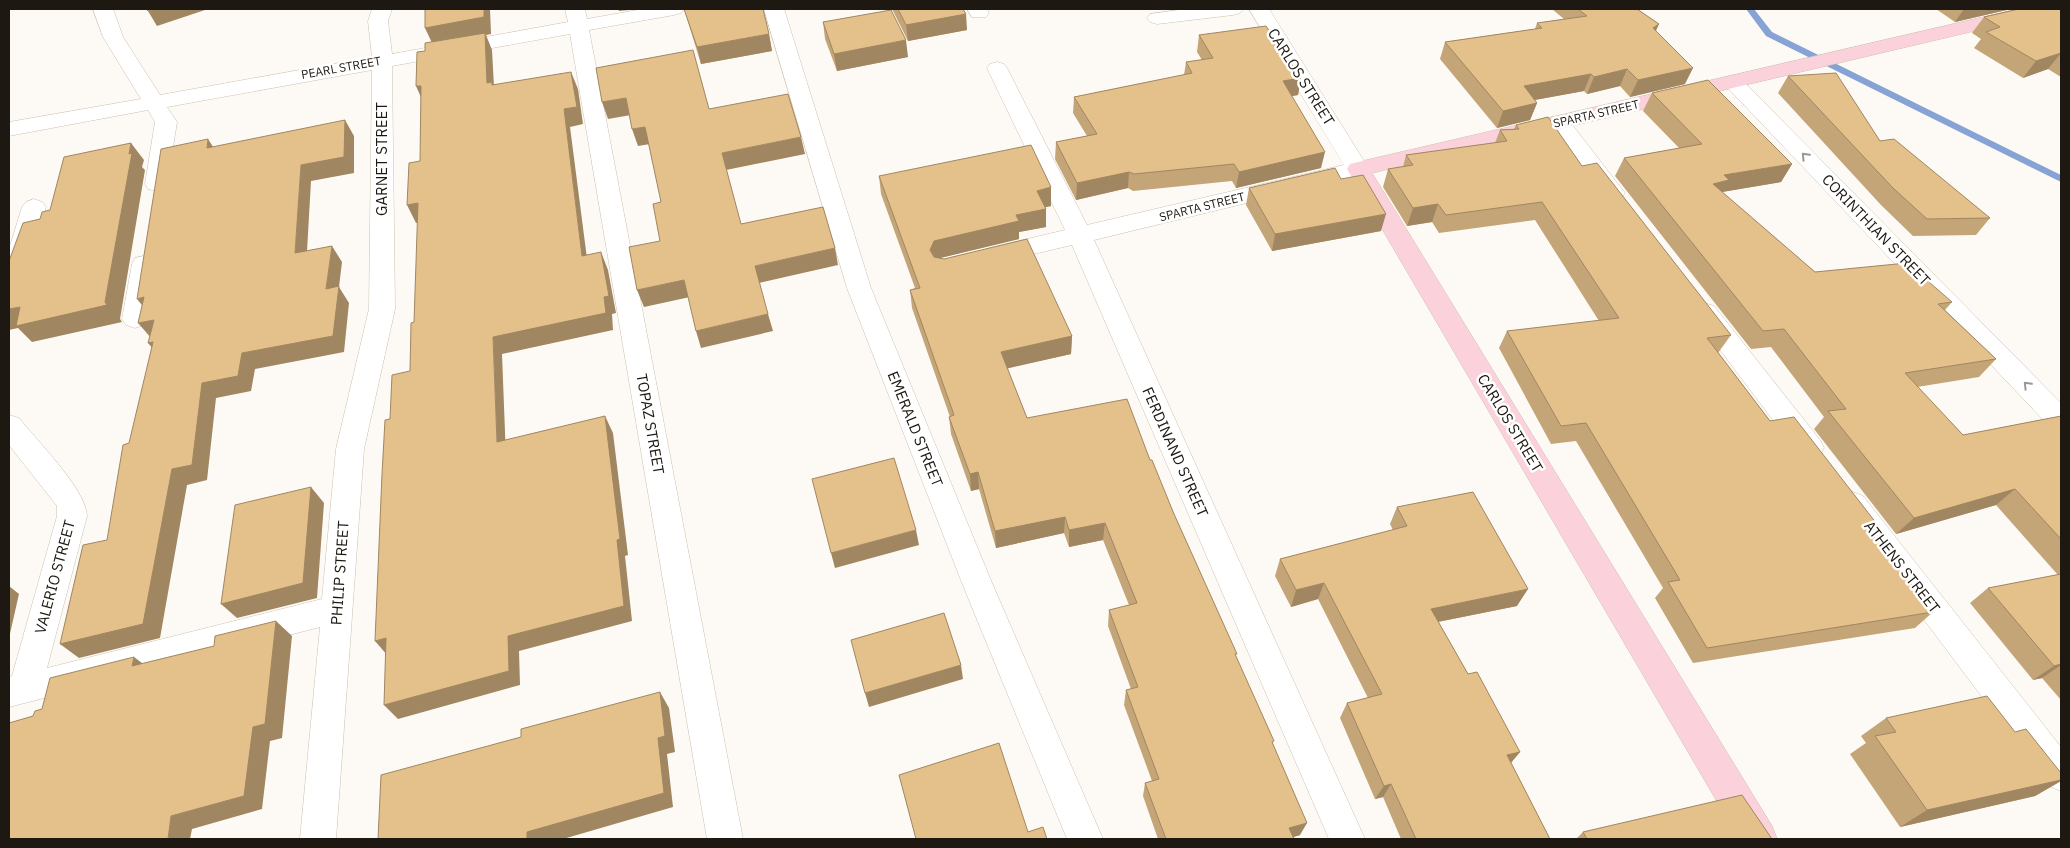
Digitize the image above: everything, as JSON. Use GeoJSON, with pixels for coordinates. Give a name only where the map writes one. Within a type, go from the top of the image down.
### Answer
{"type":"FeatureCollection","features":[{"type":"Feature","properties":{"kind":"street"},"geometry":{"type":"LineString","coordinates":[[103,9],[113,37],[166,122],[154,201]]}},
{"type":"Feature","properties":{"kind":"street","name":"PEARL STREET"},"geometry":{"type":"LineString","coordinates":[[9,129],[382,60],[577,17],[674,9]]}},
{"type":"Feature","properties":{"kind":"street","name":"EMERALD STREET"},"geometry":{"type":"LineString","coordinates":[[774,9],[859,288],[973,574],[1085,839]]}},
{"type":"Feature","properties":{"kind":"street"},"geometry":{"type":"LineString","coordinates":[[1156,18],[1233,9]]}},
{"type":"Feature","properties":{"kind":"street","name":"CARLOS STREET"},"geometry":{"type":"LineString","coordinates":[[1259,9],[1358,169],[1759,839]]}},
{"type":"Feature","properties":{"kind":"street","name":"SPARTA STREET"},"geometry":{"type":"LineString","coordinates":[[974,260],[2042,9]]}},
{"type":"Feature","properties":{"kind":"street","name":"GARNET STREET"},"geometry":{"type":"LineString","coordinates":[[374,13],[382,60],[382,309]]}},
{"type":"Feature","properties":{"kind":"street","name":"TOPAZ STREET"},"geometry":{"type":"LineString","coordinates":[[577,17],[726,839]]}},
{"type":"Feature","properties":{"kind":"street","name":"FERDINAND STREET"},"geometry":{"type":"LineString","coordinates":[[997,68],[1080,236],[1347,839]]}},
{"type":"Feature","properties":{"kind":"street","name":"CORINTHIAN STREET"},"geometry":{"type":"LineString","coordinates":[[1733,82],[2061,420]]}},
{"type":"Feature","properties":{"kind":"street"},"geometry":{"type":"LineString","coordinates":[[1559,123],[1625,209]]}},
{"type":"Feature","properties":{"kind":"street"},"geometry":{"type":"LineString","coordinates":[[9,287],[24,220]]}},
{"type":"Feature","properties":{"kind":"street"},"geometry":{"type":"LineString","coordinates":[[135,319],[148,240]]}},
{"type":"Feature","properties":{"kind":"street","name":"ATHENS STREET"},"geometry":{"type":"LineString","coordinates":[[1692,296],[2061,774]]}},
{"type":"Feature","properties":{"kind":"street","name":"PHILIP STREET"},"geometry":{"type":"LineString","coordinates":[[318,839],[350,449],[382,309]]}},
{"type":"Feature","properties":{"kind":"street","name":"VALERIO STREET"},"geometry":{"type":"LineString","coordinates":[[9,426],[68,498],[72,506],[72,516],[17,690]]}},
{"type":"Feature","properties":{"kind":"street"},"geometry":{"type":"LineString","coordinates":[[17,690],[338,609]]}},
{"type":"Feature","properties":{"kind":"building"},"geometry":{"type":"Polygon","coordinates":[[[425,9],[484,9],[484,17],[425,28],[425,9]]]}},
{"type":"Feature","properties":{"kind":"building"},"geometry":{"type":"Polygon","coordinates":[[[684,9],[763,9],[769,34],[697,47],[684,9]]]}},
{"type":"Feature","properties":{"kind":"building"},"geometry":{"type":"Polygon","coordinates":[[[898,9],[963,9],[966,14],[906,25],[898,9]]]}},
{"type":"Feature","properties":{"kind":"building"},"geometry":{"type":"Polygon","coordinates":[[[1578,9],[1637,9],[1659,24],[1653,28],[1693,68],[1638,80],[1627,69],[1594,77],[1591,74],[1524,86],[1537,103],[1503,111],[1445,42],[1542,28],[1537,23],[1587,16],[1578,9]]]}},
{"type":"Feature","properties":{"kind":"building"},"geometry":{"type":"Polygon","coordinates":[[[2019,9],[2061,9],[2061,53],[2036,61],[1986,32],[2000,27],[1984,17],[2019,9]]]}},
{"type":"Feature","properties":{"kind":"building"},"geometry":{"type":"Polygon","coordinates":[[[891,10],[906,40],[834,54],[823,22],[891,10]]]}},
{"type":"Feature","properties":{"kind":"building"},"geometry":{"type":"Polygon","coordinates":[[[1266,26],[1301,78],[1283,81],[1325,152],[1239,172],[1234,164],[1134,174],[1129,172],[1077,183],[1056,142],[1097,134],[1074,97],[1192,73],[1186,62],[1213,58],[1199,35],[1266,26]]]}},
{"type":"Feature","properties":{"kind":"building"},"geometry":{"type":"Polygon","coordinates":[[[485,33],[487,83],[492,82],[492,85],[571,72],[577,107],[564,109],[582,256],[601,252],[609,296],[604,297],[606,313],[493,337],[497,442],[605,416],[620,539],[617,540],[624,606],[508,636],[509,671],[384,705],[386,638],[375,641],[382,474],[385,420],[390,419],[392,375],[410,371],[411,323],[414,322],[418,203],[407,205],[409,163],[420,161],[421,86],[416,86],[417,52],[425,51],[425,43],[485,33]]]}},
{"type":"Feature","properties":{"kind":"building"},"geometry":{"type":"Polygon","coordinates":[[[693,50],[709,109],[788,94],[801,137],[722,153],[741,224],[823,207],[835,248],[755,266],[768,314],[696,331],[684,280],[637,290],[629,247],[660,241],[653,204],[661,202],[645,127],[632,129],[626,98],[602,102],[596,68],[693,50]]]}},
{"type":"Feature","properties":{"kind":"building"},"geometry":{"type":"Polygon","coordinates":[[[1836,73],[1880,141],[1894,139],[1990,218],[1927,219],[1893,188],[1788,76],[1836,73]]]}},
{"type":"Feature","properties":{"kind":"building"},"geometry":{"type":"Polygon","coordinates":[[[1708,80],[1792,164],[1724,175],[1729,180],[1713,184],[1815,272],[1907,263],[1952,302],[1938,304],[1996,359],[1905,373],[1963,435],[2061,416],[2061,539],[2015,489],[1914,518],[1828,411],[1846,409],[1784,329],[1763,331],[1624,158],[1702,144],[1652,93],[1708,80]]]}},
{"type":"Feature","properties":{"kind":"building"},"geometry":{"type":"Polygon","coordinates":[[[1548,117],[1582,166],[1597,163],[1731,335],[1707,338],[1770,421],[1794,417],[1880,528],[1870,531],[1933,612],[1707,648],[1668,582],[1680,580],[1586,423],[1561,426],[1507,331],[1619,318],[1542,202],[1446,215],[1438,204],[1413,208],[1388,169],[1413,165],[1406,155],[1507,141],[1500,130],[1519,129],[1516,125],[1548,117]]]}},
{"type":"Feature","properties":{"kind":"building"},"geometry":{"type":"Polygon","coordinates":[[[345,120],[344,157],[301,165],[295,253],[332,246],[326,289],[339,286],[333,336],[242,353],[238,376],[202,383],[192,465],[172,469],[143,624],[60,644],[83,545],[107,540],[123,445],[129,443],[153,342],[148,343],[154,320],[138,323],[144,297],[137,299],[161,149],[208,139],[207,148],[345,120]]]}},
{"type":"Feature","properties":{"kind":"building"},"geometry":{"type":"Polygon","coordinates":[[[131,143],[129,154],[132,153],[105,302],[107,305],[16,326],[20,307],[9,309],[9,261],[23,223],[40,219],[42,212],[50,210],[64,157],[131,143]]]}},
{"type":"Feature","properties":{"kind":"building"},"geometry":{"type":"Polygon","coordinates":[[[1031,145],[1051,187],[1037,191],[1046,209],[1016,215],[1019,221],[934,241],[930,250],[934,257],[944,259],[1027,239],[1072,336],[1001,352],[1027,418],[1127,399],[1150,460],[1152,460],[1174,514],[1237,654],[1235,654],[1274,741],[1272,742],[1307,823],[1289,828],[1294,839],[1166,839],[1145,783],[1159,779],[1126,690],[1138,687],[1109,610],[1137,603],[1105,523],[1069,530],[1065,517],[995,531],[978,472],[970,474],[949,417],[954,415],[910,290],[920,288],[879,176],[1031,145]]]}},
{"type":"Feature","properties":{"kind":"building"},"geometry":{"type":"Polygon","coordinates":[[[1335,168],[1341,179],[1363,175],[1386,214],[1275,234],[1249,188],[1335,168]]]}},
{"type":"Feature","properties":{"kind":"building"},"geometry":{"type":"Polygon","coordinates":[[[894,458],[916,530],[831,553],[812,479],[894,458]]]}},
{"type":"Feature","properties":{"kind":"building"},"geometry":{"type":"Polygon","coordinates":[[[311,487],[303,583],[221,604],[235,505],[311,487]]]}},
{"type":"Feature","properties":{"kind":"building"},"geometry":{"type":"Polygon","coordinates":[[[1473,492],[1528,589],[1431,609],[1468,674],[1477,672],[1520,752],[1507,755],[1550,839],[1416,839],[1391,784],[1384,786],[1347,703],[1382,694],[1324,583],[1296,590],[1280,559],[1407,526],[1397,507],[1473,492]]]}},
{"type":"Feature","properties":{"kind":"building"},"geometry":{"type":"Polygon","coordinates":[[[2061,574],[2061,664],[2054,666],[1988,588],[2061,574]]]}},
{"type":"Feature","properties":{"kind":"building"},"geometry":{"type":"Polygon","coordinates":[[[944,613],[961,665],[865,693],[851,640],[944,613]]]}},
{"type":"Feature","properties":{"kind":"building"},"geometry":{"type":"Polygon","coordinates":[[[276,621],[265,724],[253,727],[244,796],[171,816],[168,839],[9,839],[9,723],[33,716],[35,711],[42,709],[50,678],[134,657],[132,666],[214,646],[215,636],[276,621]]]}},
{"type":"Feature","properties":{"kind":"building"},"geometry":{"type":"Polygon","coordinates":[[[660,692],[665,736],[658,738],[664,793],[527,832],[527,839],[378,839],[381,775],[521,737],[521,729],[660,692]]]}},
{"type":"Feature","properties":{"kind":"building"},"geometry":{"type":"Polygon","coordinates":[[[1987,696],[2015,732],[2026,729],[2061,773],[2061,780],[1927,810],[1875,736],[1896,732],[1886,718],[1987,696]]]}},
{"type":"Feature","properties":{"kind":"building"},"geometry":{"type":"Polygon","coordinates":[[[999,743],[1028,832],[1043,827],[1047,839],[916,839],[899,775],[999,743]]]}},
{"type":"Feature","properties":{"kind":"building"},"geometry":{"type":"Polygon","coordinates":[[[1742,795],[1772,839],[1587,839],[1583,832],[1742,795]]]}},
{"type":"Feature","properties":{"kind":"waterway"},"geometry":{"type":"LineString","coordinates":[[1750,9],[1769,34],[2061,179]]}}]}
